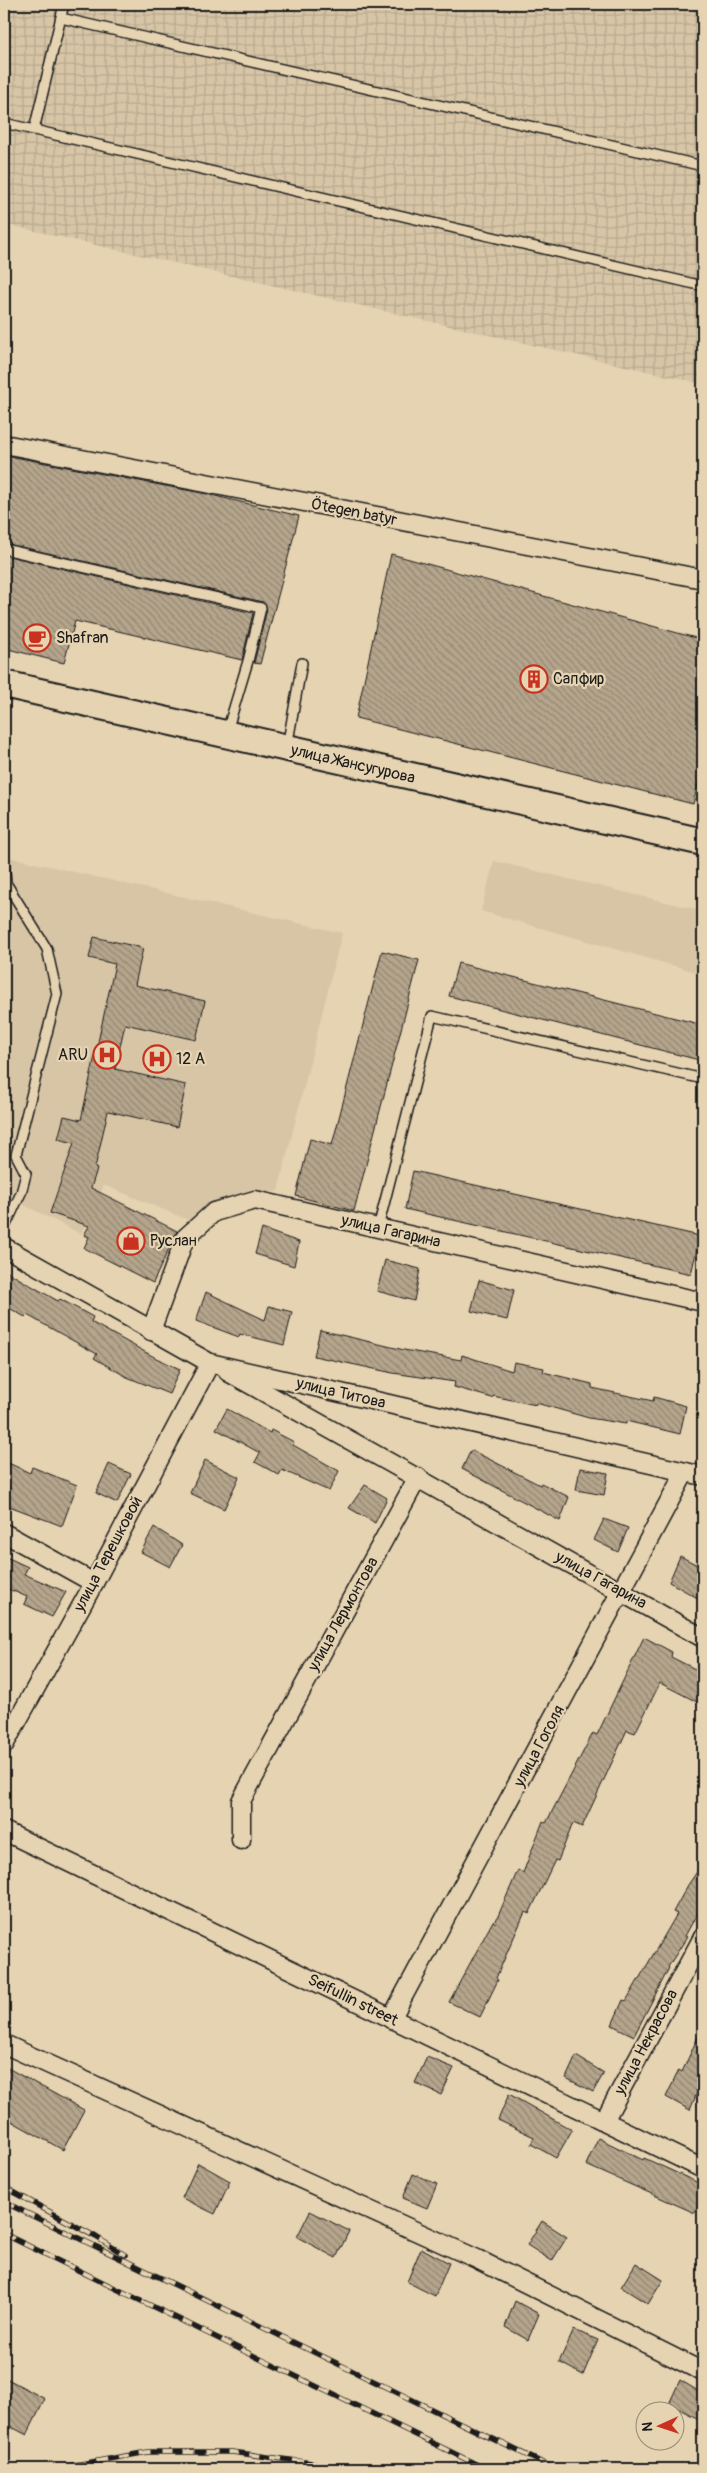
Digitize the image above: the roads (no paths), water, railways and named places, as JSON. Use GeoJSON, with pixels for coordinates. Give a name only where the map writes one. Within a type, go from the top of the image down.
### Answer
{"type":"FeatureCollection","features":[{"type":"Feature","properties":{"kind":"main road","name":"улица Жансугурова"},"geometry":{"type":"LineString","coordinates":[[4,684],[287,750],[703,842]]}},
{"type":"Feature","properties":{"kind":"street","name":"Ötegen batyr"},"geometry":{"type":"LineString","coordinates":[[4,444],[703,579]]}},
{"type":"Feature","properties":{"kind":"street","name":"улица Гагарина"},"geometry":{"type":"LineString","coordinates":[[151,1331],[184,1238],[214,1212],[255,1200],[703,1302]]}},
{"type":"Feature","properties":{"kind":"street","name":"улица Титова"},"geometry":{"type":"LineString","coordinates":[[4,1247],[151,1331],[210,1362],[703,1476]]}},
{"type":"Feature","properties":{"kind":"street","name":"улица Гагарина"},"geometry":{"type":"LineString","coordinates":[[210,1362],[703,1638]]}},
{"type":"Feature","properties":{"kind":"street","name":"улица Терешковой"},"geometry":{"type":"LineString","coordinates":[[4,1745],[94,1583],[210,1362]]}},
{"type":"Feature","properties":{"kind":"street","name":"улица Гоголя"},"geometry":{"type":"LineString","coordinates":[[391,2019],[686,1472]]}},
{"type":"Feature","properties":{"kind":"street","name":"улица Лермонтова"},"geometry":{"type":"LineString","coordinates":[[241,1840],[242,1801],[418,1477]]}},
{"type":"Feature","properties":{"kind":"street"},"geometry":{"type":"LineString","coordinates":[[4,1533],[94,1583]]}},
{"type":"Feature","properties":{"kind":"street","name":"Seifullin street"},"geometry":{"type":"LineString","coordinates":[[4,1831],[703,2169]]}},
{"type":"Feature","properties":{"kind":"street","name":"улица Некрасова"},"geometry":{"type":"LineString","coordinates":[[604,2121],[703,1937]]}},
{"type":"Feature","properties":{"kind":"street"},"geometry":{"type":"LineString","coordinates":[[4,2044],[477,2259],[703,2372]]}},
{"type":"Feature","properties":{"kind":"lane"},"geometry":{"type":"LineString","coordinates":[[34,130],[64,4]]}},
{"type":"Feature","properties":{"kind":"lane"},"geometry":{"type":"LineString","coordinates":[[61,18],[703,166]]}},
{"type":"Feature","properties":{"kind":"lane"},"geometry":{"type":"LineString","coordinates":[[4,123],[703,286]]}},
{"type":"Feature","properties":{"kind":"lane"},"geometry":{"type":"LineString","coordinates":[[4,549],[261,608],[226,736]]}},
{"type":"Feature","properties":{"kind":"lane"},"geometry":{"type":"LineString","coordinates":[[287,750],[302,663]]}},
{"type":"Feature","properties":{"kind":"lane"},"geometry":{"type":"LineString","coordinates":[[4,861],[6,883],[47,949],[57,994],[16,1155],[26,1174],[21,1193],[4,1229]]}},
{"type":"Feature","properties":{"kind":"lane"},"geometry":{"type":"LineString","coordinates":[[378,1228],[432,1016],[703,1079]]}},
{"type":"Feature","properties":{"kind":"railway"},"geometry":{"type":"LineString","coordinates":[[4,2187],[125,2255]]}},
{"type":"Feature","properties":{"kind":"railway"},"geometry":{"type":"LineString","coordinates":[[4,2202],[555,2469]]}},
{"type":"Feature","properties":{"kind":"railway"},"geometry":{"type":"LineString","coordinates":[[4,2234],[486,2469]]}},
{"type":"Feature","properties":{"kind":"railway"},"geometry":{"type":"LineString","coordinates":[[53,2469],[148,2452],[232,2452],[356,2469]]}},
{"type":"Feature","properties":{"kind":"place","name":"Shafran"},"geometry":{"type":"Point","coordinates":[37,638]}},
{"type":"Feature","properties":{"kind":"place","name":"Сапфир"},"geometry":{"type":"Point","coordinates":[534,679]}},
{"type":"Feature","properties":{"kind":"place","name":"ARU"},"geometry":{"type":"Point","coordinates":[107,1055]}},
{"type":"Feature","properties":{"kind":"place","name":"12 А"},"geometry":{"type":"Point","coordinates":[157,1059]}},
{"type":"Feature","properties":{"kind":"place","name":"Руслан"},"geometry":{"type":"Point","coordinates":[131,1241]}}]}
